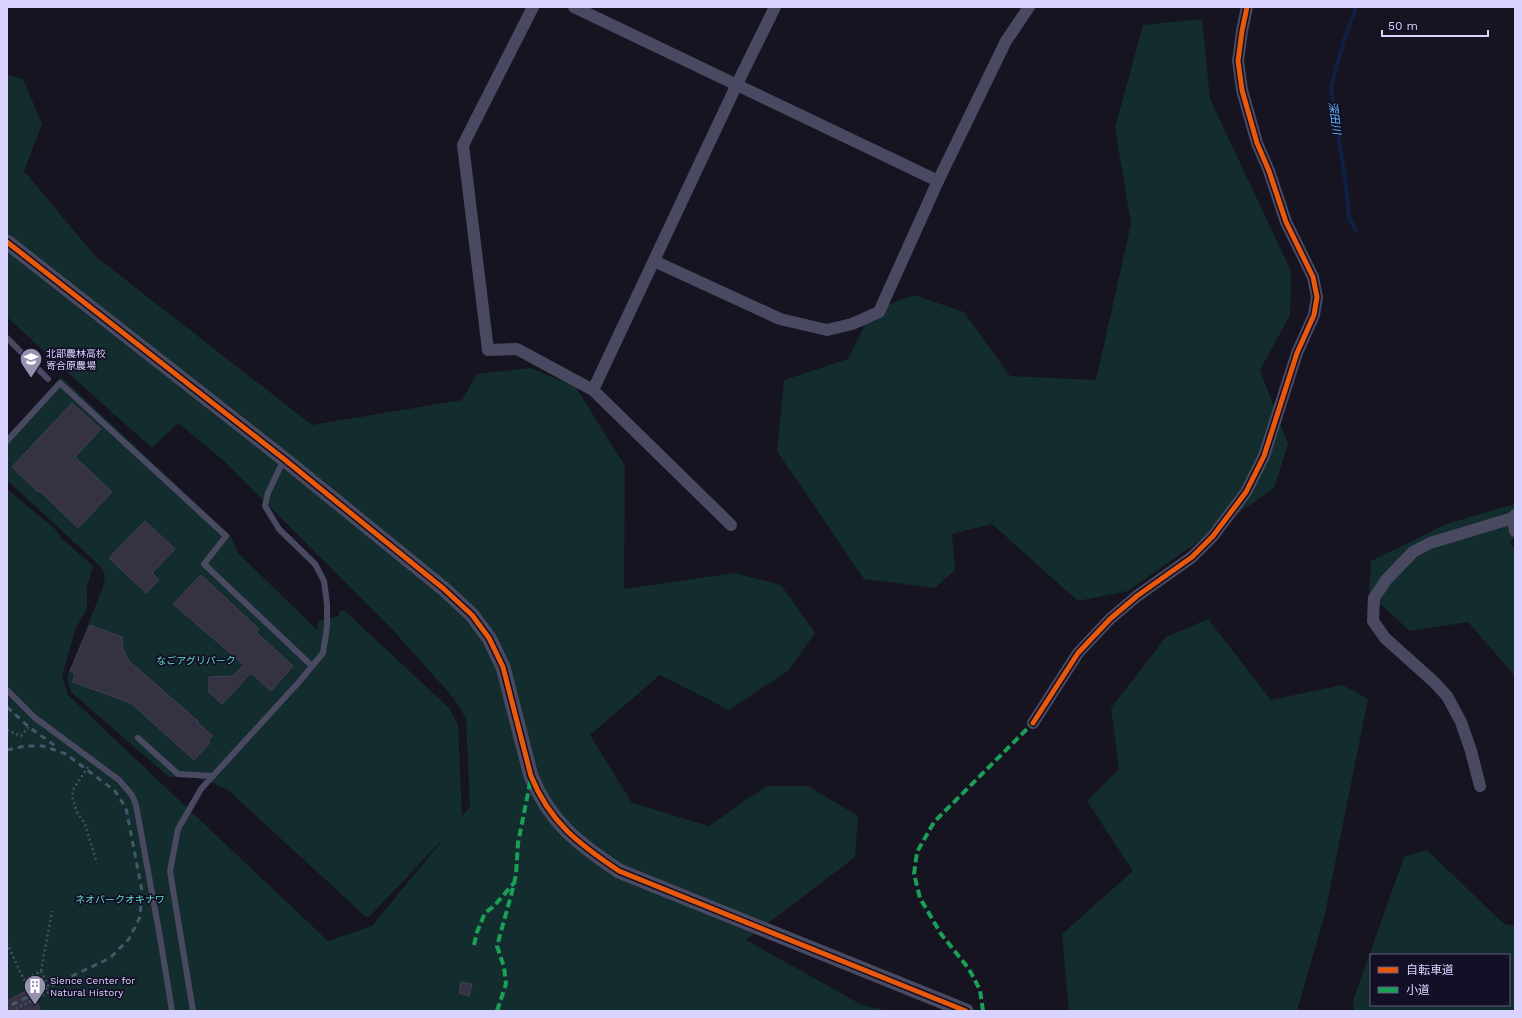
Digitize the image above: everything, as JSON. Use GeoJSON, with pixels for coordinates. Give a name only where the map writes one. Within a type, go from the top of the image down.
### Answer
{"type":"FeatureCollection","features":[{"type":"Feature","properties":{"kind":"street"},"geometry":{"type":"LineString","coordinates":[[532,7],[463,145],[488,350],[518,349],[593,390],[731,525]]}},
{"type":"Feature","properties":{"kind":"street"},"geometry":{"type":"LineString","coordinates":[[574,7],[938,181]]}},
{"type":"Feature","properties":{"kind":"street"},"geometry":{"type":"LineString","coordinates":[[593,390],[737,84],[775,7]]}},
{"type":"Feature","properties":{"kind":"street"},"geometry":{"type":"LineString","coordinates":[[654,261],[780,319],[827,330],[852,324],[879,312],[938,181],[1006,41],[1029,7]]}},
{"type":"Feature","properties":{"kind":"street"},"geometry":{"type":"LineString","coordinates":[[1032,722],[1078,653],[1110,619],[1137,596],[1192,557],[1213,536],[1246,492],[1264,456],[1297,353],[1314,315],[1317,297],[1313,277],[1286,222],[1269,171],[1257,143],[1242,90],[1238,61],[1247,7]]}},
{"type":"Feature","properties":{"kind":"street"},"geometry":{"type":"LineString","coordinates":[[7,242],[284,459],[444,589],[472,616],[489,638],[503,667],[531,776],[538,792],[548,810],[566,831],[590,852],[619,871],[966,1011]]}},
{"type":"Feature","properties":{"kind":"street"},"geometry":{"type":"LineString","coordinates":[[1480,786],[1471,751],[1460,722],[1447,696],[1381,633],[1373,622],[1374,598],[1386,580],[1413,552],[1430,543],[1514,517],[1515,531]]}},
{"type":"Feature","properties":{"kind":"lane"},"geometry":{"type":"LineString","coordinates":[[7,338],[48,379]]}},
{"type":"Feature","properties":{"kind":"lane"},"geometry":{"type":"LineString","coordinates":[[7,441],[60,383],[226,536],[204,564],[312,666]]}},
{"type":"Feature","properties":{"kind":"lane"},"geometry":{"type":"LineString","coordinates":[[193,1011],[170,871],[178,829],[201,789],[323,653],[327,627],[328,604],[324,581],[315,564],[279,529],[265,506],[268,493],[284,459]]}},
{"type":"Feature","properties":{"kind":"lane"},"geometry":{"type":"LineString","coordinates":[[7,690],[34,717],[119,780],[132,795],[136,804],[172,1011]]}},
{"type":"Feature","properties":{"kind":"lane"},"geometry":{"type":"LineString","coordinates":[[138,738],[178,774],[213,776]]}},
{"type":"Feature","properties":{"kind":"path"},"geometry":{"type":"LineString","coordinates":[[7,730],[21,736],[29,727],[34,717]]}},
{"type":"Feature","properties":{"kind":"path"},"geometry":{"type":"LineString","coordinates":[[93,760],[74,788],[72,797],[85,824],[97,863]]}},
{"type":"Feature","properties":{"kind":"path"},"geometry":{"type":"LineString","coordinates":[[11,1011],[51,991],[42,972],[52,911]]}},
{"type":"Feature","properties":{"kind":"path"},"geometry":{"type":"LineString","coordinates":[[7,943],[24,980],[42,972]]}},
{"type":"Feature","properties":{"kind":"green space"},"geometry":{"type":"Polygon","coordinates":[[[1202,19],[1210,99],[1291,271],[1290,315],[1260,370],[1288,444],[1274,488],[1128,591],[1078,601],[992,524],[952,534],[955,570],[935,588],[864,579],[777,451],[784,380],[848,359],[872,311],[914,295],[964,312],[1010,376],[1096,380],[1131,224],[1115,128],[1143,25],[1202,19]]]}},
{"type":"Feature","properties":{"kind":"green space"},"geometry":{"type":"Polygon","coordinates":[[[7,75],[23,79],[42,124],[24,171],[95,256],[312,425],[462,400],[477,374],[530,368],[575,386],[625,466],[624,589],[735,573],[781,585],[815,633],[788,671],[729,710],[660,675],[590,735],[632,803],[709,826],[766,786],[808,786],[858,816],[855,857],[746,940],[862,1005],[890,1011],[7,1011],[7,489],[56,530],[61,538],[93,566],[87,587],[87,608],[75,630],[62,677],[68,695],[328,941],[372,926],[445,837],[369,917],[365,916],[228,790],[197,778],[169,777],[71,692],[67,677],[103,587],[105,575],[100,566],[7,480],[7,436],[61,377],[230,535],[238,553],[317,630],[318,621],[339,616],[339,611],[345,611],[449,708],[458,724],[462,816],[470,807],[466,718],[451,695],[390,627],[223,460],[178,423],[152,448],[7,317],[7,75]]]}},
{"type":"Feature","properties":{"kind":"green space"},"geometry":{"type":"Polygon","coordinates":[[[1515,504],[1515,535],[1510,544],[1515,548],[1515,676],[1468,622],[1410,631],[1369,594],[1371,561],[1446,524],[1515,504]]]}},
{"type":"Feature","properties":{"kind":"green space"},"geometry":{"type":"Polygon","coordinates":[[[1208,619],[1271,700],[1342,685],[1368,699],[1325,914],[1297,1011],[1069,1011],[1062,934],[1133,871],[1087,801],[1119,769],[1111,708],[1166,637],[1208,619]]]}},
{"type":"Feature","properties":{"kind":"green space"},"geometry":{"type":"Polygon","coordinates":[[[1427,850],[1504,924],[1515,926],[1515,1011],[1354,1011],[1353,1001],[1404,857],[1427,850]]]}},
{"type":"Feature","properties":{"kind":"building"},"geometry":{"type":"Polygon","coordinates":[[[72,403],[101,429],[75,457],[112,492],[78,528],[40,491],[38,492],[12,467],[72,403]]]}},
{"type":"Feature","properties":{"kind":"building"},"geometry":{"type":"Polygon","coordinates":[[[145,521],[175,549],[152,573],[159,580],[146,593],[109,558],[145,521]]]}},
{"type":"Feature","properties":{"kind":"building"},"geometry":{"type":"Polygon","coordinates":[[[201,575],[259,629],[256,632],[293,666],[271,691],[251,673],[222,704],[209,692],[209,677],[233,676],[244,665],[173,604],[201,575]]]}},
{"type":"Feature","properties":{"kind":"building"},"geometry":{"type":"Polygon","coordinates":[[[90,625],[122,637],[123,649],[129,661],[213,736],[208,740],[210,743],[194,760],[131,703],[73,682],[75,673],[70,671],[90,625]]]}},
{"type":"Feature","properties":{"kind":"building"},"geometry":{"type":"Polygon","coordinates":[[[461,982],[472,984],[469,996],[459,993],[461,982]]]}},
{"type":"Feature","properties":{"kind":"building"},"geometry":{"type":"Polygon","coordinates":[[[30,989],[41,1011],[7,1011],[7,1001],[30,989]]]}},
{"type":"Feature","properties":{"kind":"waterway","name":"深田川"},"geometry":{"type":"LineString","coordinates":[[1356,7],[1344,40],[1331,88],[1346,186],[1349,218],[1356,230]]}},
{"type":"Feature","properties":{"kind":"railway"},"geometry":{"type":"LineString","coordinates":[[7,707],[29,727],[58,748]]}},
{"type":"Feature","properties":{"kind":"railway"},"geometry":{"type":"LineString","coordinates":[[7,750],[25,746],[43,746],[66,754],[115,791],[126,808],[142,891],[140,917],[129,939],[110,958],[7,1007]]}},
{"type":"Feature","properties":{"kind":"marked path"},"geometry":{"type":"LineString","coordinates":[[983,1011],[980,990],[969,969],[941,934],[920,898],[914,874],[917,852],[934,822],[1033,723]]}},
{"type":"Feature","properties":{"kind":"marked path"},"geometry":{"type":"LineString","coordinates":[[497,1011],[506,984],[504,967],[497,946],[516,875],[518,843],[531,778]]}},
{"type":"Feature","properties":{"kind":"marked path"},"geometry":{"type":"LineString","coordinates":[[474,945],[477,932],[485,913],[494,906],[514,883]]}},
{"type":"Feature","properties":{"kind":"cycle path"},"geometry":{"type":"LineString","coordinates":[[1033,723],[1078,653],[1110,619],[1137,596],[1192,557],[1213,536],[1246,492],[1264,456],[1297,353],[1314,315],[1317,297],[1313,277],[1286,222],[1269,171],[1257,143],[1242,90],[1238,61],[1247,7]]}},
{"type":"Feature","properties":{"kind":"cycle path"},"geometry":{"type":"LineString","coordinates":[[7,242],[284,459],[444,589],[472,615],[489,638],[503,667],[531,776],[539,792],[547,807],[557,820],[567,831],[591,851],[619,871],[966,1011]]}},
{"type":"Feature","properties":{"kind":"place","name":"北部農林高校 寄合原農場"},"geometry":{"type":"Point","coordinates":[31,378]}},
{"type":"Feature","properties":{"kind":"place","name":"Sience Center for Natural History"},"geometry":{"type":"Point","coordinates":[35,1006]}},
{"type":"Feature","properties":{"kind":"park label","name":"なごアグリパーク"},"geometry":{"type":"Point","coordinates":[196,660]}},
{"type":"Feature","properties":{"kind":"park label","name":"ネオパークオキナワ"},"geometry":{"type":"Point","coordinates":[120,899]}}]}
